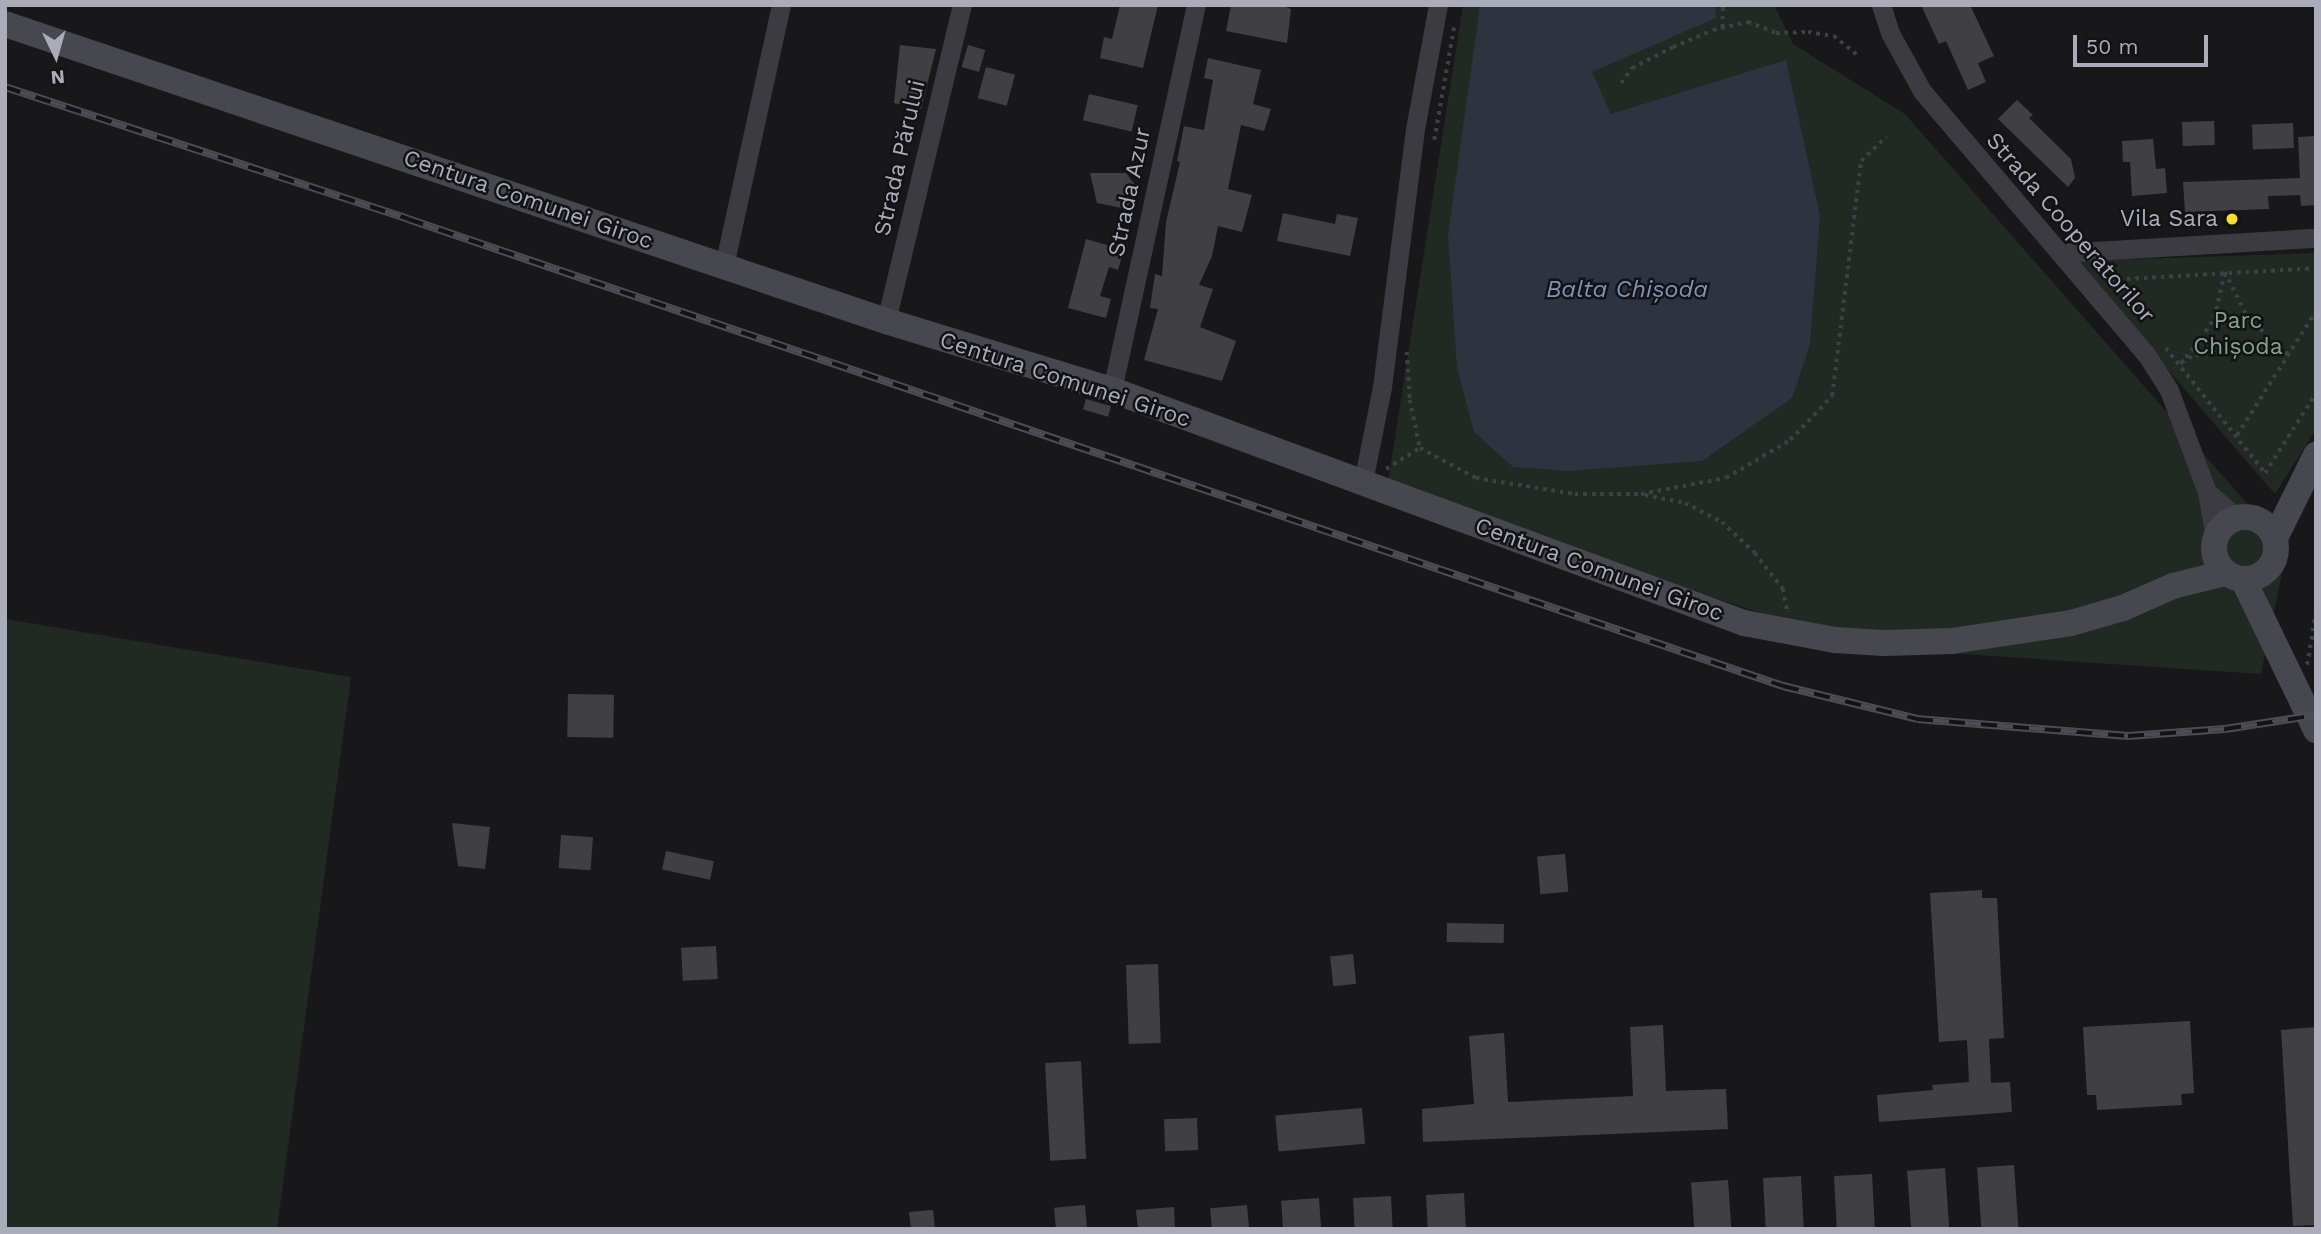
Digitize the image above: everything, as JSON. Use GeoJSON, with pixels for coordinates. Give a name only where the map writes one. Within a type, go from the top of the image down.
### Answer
{"type":"FeatureCollection","features":[{"type":"Feature","properties":{"kind":"main road","name":"Centura Comunei Giroc"},"geometry":{"type":"LineString","coordinates":[[5,24],[886,321],[1112,390],[1678,601],[1744,623],[1792,633],[1884,643],[1983,638],[2071,624],[2123,608],[2232,563],[2227,522],[2246,518],[2310,465]]}},
{"type":"Feature","properties":{"kind":"main road"},"geometry":{"type":"LineString","coordinates":[[2274,538],[2310,465]]}},
{"type":"Feature","properties":{"kind":"main road"},"geometry":{"type":"LineString","coordinates":[[2246,518],[2267,526],[2274,538],[2275,557],[2232,563],[2264,620],[2313,723]]}},
{"type":"Feature","properties":{"kind":"street"},"geometry":{"type":"LineString","coordinates":[[724,266],[781,5]]}},
{"type":"Feature","properties":{"kind":"street","name":"Strada Părului"},"geometry":{"type":"LineString","coordinates":[[886,321],[962,5]]}},
{"type":"Feature","properties":{"kind":"street","name":"Strada Azur"},"geometry":{"type":"LineString","coordinates":[[1112,390],[1196,5]]}},
{"type":"Feature","properties":{"kind":"street"},"geometry":{"type":"LineString","coordinates":[[1363,482],[1382,387],[1415,129],[1438,5]]}},
{"type":"Feature","properties":{"kind":"street","name":"Strada Cooperatorilor"},"geometry":{"type":"LineString","coordinates":[[1881,5],[1890,33],[1922,91],[2146,354],[2169,390],[2232,563]]}},
{"type":"Feature","properties":{"kind":"street"},"geometry":{"type":"LineString","coordinates":[[2060,253],[2316,239]]}},
{"type":"Feature","properties":{"kind":"street","name":"Strada Cooperatorilor"},"geometry":{"type":"LineString","coordinates":[[2207,492],[2246,518]]}},
{"type":"Feature","properties":{"kind":"path"},"geometry":{"type":"LineString","coordinates":[[1722,28],[1723,5]]}},
{"type":"Feature","properties":{"kind":"path"},"geometry":{"type":"LineString","coordinates":[[1432,148],[1450,61],[1456,16]]}},
{"type":"Feature","properties":{"kind":"path"},"geometry":{"type":"LineString","coordinates":[[1621,83],[1632,68],[1673,47],[1722,28],[1748,22],[1776,33],[1808,32],[1834,36],[1860,57]]}},
{"type":"Feature","properties":{"kind":"path"},"geometry":{"type":"LineString","coordinates":[[1420,448],[1476,478],[1576,494],[1641,494],[1726,478],[1790,440],[1832,396],[1861,161],[1886,137]]}},
{"type":"Feature","properties":{"kind":"path"},"geometry":{"type":"LineString","coordinates":[[2117,289],[2108,278],[2316,268]]}},
{"type":"Feature","properties":{"kind":"path"},"geometry":{"type":"LineString","coordinates":[[2225,272],[2248,318],[2288,354]]}},
{"type":"Feature","properties":{"kind":"path"},"geometry":{"type":"LineString","coordinates":[[2180,364],[2201,340],[2214,318],[2225,272]]}},
{"type":"Feature","properties":{"kind":"path"},"geometry":{"type":"LineString","coordinates":[[2236,435],[2316,311]]}},
{"type":"Feature","properties":{"kind":"path"},"geometry":{"type":"LineString","coordinates":[[2162,343],[2265,473],[2316,393]]}},
{"type":"Feature","properties":{"kind":"path"},"geometry":{"type":"LineString","coordinates":[[2180,364],[2192,357],[2232,346],[2288,354]]}},
{"type":"Feature","properties":{"kind":"path"},"geometry":{"type":"LineString","coordinates":[[1406,351],[1410,400],[1420,448]]}},
{"type":"Feature","properties":{"kind":"path"},"geometry":{"type":"LineString","coordinates":[[1363,482],[1420,448]]}},
{"type":"Feature","properties":{"kind":"path"},"geometry":{"type":"LineString","coordinates":[[1641,494],[1685,503],[1722,522],[1755,553],[1783,589],[1792,633]]}},
{"type":"Feature","properties":{"kind":"path"},"geometry":{"type":"LineString","coordinates":[[2294,685],[2309,660],[2316,611]]}},
{"type":"Feature","properties":{"kind":"green space"},"geometry":{"type":"Polygon","coordinates":[[[1463,5],[1774,5],[1793,44],[1905,114],[2287,549],[2261,674],[1871,648],[1386,494],[1463,5]]]}},
{"type":"Feature","properties":{"kind":"green space","name":"Parc Chișoda"},"geometry":{"type":"Polygon","coordinates":[[[2316,253],[2316,429],[2275,494],[2074,261],[2316,253]]]}},
{"type":"Feature","properties":{"kind":"green space"},"geometry":{"type":"Polygon","coordinates":[[[5,619],[351,677],[277,1229],[5,1229],[5,619]]]}},
{"type":"Feature","properties":{"kind":"water","name":"Balta Chișoda"},"geometry":{"type":"Polygon","coordinates":[[[1480,5],[1715,5],[1716,18],[1592,72],[1611,114],[1786,60],[1820,216],[1810,344],[1792,398],[1702,461],[1569,471],[1513,467],[1474,432],[1457,368],[1448,235],[1480,5]]]}},
{"type":"Feature","properties":{"kind":"building"},"geometry":{"type":"Polygon","coordinates":[[[1120,5],[1158,5],[1143,68],[1100,58],[1104,37],[1112,39],[1120,5]]]}},
{"type":"Feature","properties":{"kind":"building"},"geometry":{"type":"Polygon","coordinates":[[[1231,5],[1281,5],[1291,9],[1287,43],[1226,31],[1231,5]]]}},
{"type":"Feature","properties":{"kind":"building"},"geometry":{"type":"Polygon","coordinates":[[[1921,5],[1970,5],[1994,56],[1978,63],[1986,82],[1968,90],[1946,41],[1939,44],[1921,5]]]}},
{"type":"Feature","properties":{"kind":"building"},"geometry":{"type":"Polygon","coordinates":[[[900,45],[936,49],[921,109],[894,103],[900,45]]]}},
{"type":"Feature","properties":{"kind":"building"},"geometry":{"type":"Polygon","coordinates":[[[968,45],[985,50],[979,72],[962,67],[968,45]]]}},
{"type":"Feature","properties":{"kind":"building"},"geometry":{"type":"Polygon","coordinates":[[[1208,58],[1261,70],[1253,104],[1271,109],[1264,131],[1241,125],[1228,189],[1252,195],[1242,232],[1218,226],[1212,256],[1199,285],[1213,289],[1200,327],[1236,341],[1222,381],[1144,360],[1158,309],[1150,308],[1155,274],[1162,276],[1166,222],[1180,162],[1177,161],[1184,126],[1204,130],[1213,80],[1204,78],[1208,58]]]}},
{"type":"Feature","properties":{"kind":"building"},"geometry":{"type":"Polygon","coordinates":[[[986,67],[1015,75],[1007,106],[978,98],[986,67]]]}},
{"type":"Feature","properties":{"kind":"building"},"geometry":{"type":"Polygon","coordinates":[[[1089,94],[1138,105],[1132,132],[1083,120],[1089,94]]]}},
{"type":"Feature","properties":{"kind":"building"},"geometry":{"type":"Polygon","coordinates":[[[2017,100],[2033,115],[2029,118],[2071,159],[2075,178],[2068,187],[1998,119],[2017,100]]]}},
{"type":"Feature","properties":{"kind":"building"},"geometry":{"type":"Polygon","coordinates":[[[2214,121],[2215,145],[2183,146],[2182,122],[2214,121]]]}},
{"type":"Feature","properties":{"kind":"building"},"geometry":{"type":"Polygon","coordinates":[[[2293,123],[2294,148],[2253,149],[2252,124],[2293,123]]]}},
{"type":"Feature","properties":{"kind":"building"},"geometry":{"type":"Polygon","coordinates":[[[2316,136],[2316,205],[2301,206],[2300,195],[2268,196],[2269,209],[2185,212],[2183,182],[2300,178],[2298,137],[2316,136]]]}},
{"type":"Feature","properties":{"kind":"building"},"geometry":{"type":"Polygon","coordinates":[[[2153,139],[2156,169],[2165,168],[2167,193],[2132,196],[2130,162],[2123,162],[2122,141],[2153,139]]]}},
{"type":"Feature","properties":{"kind":"building"},"geometry":{"type":"Polygon","coordinates":[[[1090,173],[1126,173],[1136,186],[1127,209],[1097,203],[1090,173]]]}},
{"type":"Feature","properties":{"kind":"building"},"geometry":{"type":"Polygon","coordinates":[[[1283,213],[1335,224],[1337,214],[1358,218],[1350,256],[1277,241],[1283,213]]]}},
{"type":"Feature","properties":{"kind":"building"},"geometry":{"type":"Polygon","coordinates":[[[1086,239],[1124,250],[1118,270],[1109,267],[1100,296],[1111,299],[1106,318],[1068,308],[1086,239]]]}},
{"type":"Feature","properties":{"kind":"building"},"geometry":{"type":"Polygon","coordinates":[[[1086,399],[1111,406],[1108,417],[1083,410],[1086,399]]]}},
{"type":"Feature","properties":{"kind":"building"},"geometry":{"type":"Polygon","coordinates":[[[568,694],[614,695],[613,738],[567,737],[568,694]]]}},
{"type":"Feature","properties":{"kind":"building"},"geometry":{"type":"Polygon","coordinates":[[[452,823],[490,827],[485,869],[458,866],[452,823]]]}},
{"type":"Feature","properties":{"kind":"building"},"geometry":{"type":"Polygon","coordinates":[[[561,835],[593,837],[591,870],[559,868],[561,835]]]}},
{"type":"Feature","properties":{"kind":"building"},"geometry":{"type":"Polygon","coordinates":[[[666,851],[714,861],[710,880],[662,870],[666,851]]]}},
{"type":"Feature","properties":{"kind":"building"},"geometry":{"type":"Polygon","coordinates":[[[1565,854],[1568,892],[1540,894],[1537,856],[1565,854]]]}},
{"type":"Feature","properties":{"kind":"building"},"geometry":{"type":"Polygon","coordinates":[[[1982,890],[1982,898],[1997,898],[2004,1038],[1989,1039],[1991,1083],[2010,1082],[2012,1112],[1879,1122],[1877,1095],[1933,1090],[1932,1085],[1969,1082],[1967,1040],[1939,1042],[1930,893],[1982,890]]]}},
{"type":"Feature","properties":{"kind":"building"},"geometry":{"type":"Polygon","coordinates":[[[1447,923],[1504,924],[1504,943],[1447,942],[1447,923]]]}},
{"type":"Feature","properties":{"kind":"building"},"geometry":{"type":"Polygon","coordinates":[[[716,946],[718,979],[683,981],[681,948],[716,946]]]}},
{"type":"Feature","properties":{"kind":"building"},"geometry":{"type":"Polygon","coordinates":[[[1353,954],[1356,984],[1333,986],[1330,956],[1353,954]]]}},
{"type":"Feature","properties":{"kind":"building"},"geometry":{"type":"Polygon","coordinates":[[[1158,964],[1161,1043],[1129,1044],[1126,965],[1158,964]]]}},
{"type":"Feature","properties":{"kind":"building"},"geometry":{"type":"Polygon","coordinates":[[[2190,1021],[2194,1093],[2181,1094],[2182,1105],[2097,1110],[2096,1095],[2087,1095],[2083,1027],[2190,1021]]]}},
{"type":"Feature","properties":{"kind":"building"},"geometry":{"type":"Polygon","coordinates":[[[1663,1025],[1666,1091],[1726,1089],[1728,1129],[1423,1142],[1422,1109],[1474,1104],[1469,1036],[1504,1033],[1508,1102],[1633,1096],[1630,1027],[1663,1025]]]}},
{"type":"Feature","properties":{"kind":"building"},"geometry":{"type":"Polygon","coordinates":[[[2316,1027],[2316,1225],[2293,1226],[2281,1030],[2316,1027]]]}},
{"type":"Feature","properties":{"kind":"building"},"geometry":{"type":"Polygon","coordinates":[[[1081,1061],[1086,1159],[1050,1161],[1045,1063],[1081,1061]]]}},
{"type":"Feature","properties":{"kind":"building"},"geometry":{"type":"Polygon","coordinates":[[[1362,1108],[1365,1144],[1278,1151],[1275,1116],[1362,1108]]]}},
{"type":"Feature","properties":{"kind":"building"},"geometry":{"type":"Polygon","coordinates":[[[1197,1118],[1198,1150],[1165,1151],[1164,1119],[1197,1118]]]}},
{"type":"Feature","properties":{"kind":"building"},"geometry":{"type":"Polygon","coordinates":[[[2014,1165],[2018,1229],[1981,1229],[1977,1168],[2014,1165]]]}},
{"type":"Feature","properties":{"kind":"building"},"geometry":{"type":"Polygon","coordinates":[[[1945,1168],[1949,1229],[1911,1229],[1907,1171],[1945,1168]]]}},
{"type":"Feature","properties":{"kind":"building"},"geometry":{"type":"Polygon","coordinates":[[[1872,1174],[1875,1229],[1837,1229],[1834,1176],[1872,1174]]]}},
{"type":"Feature","properties":{"kind":"building"},"geometry":{"type":"Polygon","coordinates":[[[1801,1176],[1804,1229],[1766,1229],[1763,1178],[1801,1176]]]}},
{"type":"Feature","properties":{"kind":"building"},"geometry":{"type":"Polygon","coordinates":[[[1728,1180],[1731,1229],[1694,1229],[1691,1183],[1728,1180]]]}},
{"type":"Feature","properties":{"kind":"building"},"geometry":{"type":"Polygon","coordinates":[[[1464,1193],[1466,1229],[1428,1229],[1426,1195],[1464,1193]]]}},
{"type":"Feature","properties":{"kind":"building"},"geometry":{"type":"Polygon","coordinates":[[[1391,1196],[1393,1229],[1355,1229],[1353,1198],[1391,1196]]]}},
{"type":"Feature","properties":{"kind":"building"},"geometry":{"type":"Polygon","coordinates":[[[1319,1198],[1321,1229],[1283,1229],[1281,1201],[1319,1198]]]}},
{"type":"Feature","properties":{"kind":"building"},"geometry":{"type":"Polygon","coordinates":[[[1085,1205],[1087,1229],[1056,1229],[1054,1208],[1085,1205]]]}},
{"type":"Feature","properties":{"kind":"building"},"geometry":{"type":"Polygon","coordinates":[[[1247,1205],[1249,1229],[1212,1229],[1210,1208],[1247,1205]]]}},
{"type":"Feature","properties":{"kind":"building"},"geometry":{"type":"Polygon","coordinates":[[[1174,1207],[1175,1229],[1138,1229],[1136,1210],[1174,1207]]]}},
{"type":"Feature","properties":{"kind":"building"},"geometry":{"type":"Polygon","coordinates":[[[933,1210],[935,1229],[911,1229],[909,1212],[933,1210]]]}},
{"type":"Feature","properties":{"kind":"railway"},"geometry":{"type":"LineString","coordinates":[[5,87],[408,219],[1783,686],[1917,719],[2128,736],[2225,729],[2316,715]]}},
{"type":"Feature","properties":{"kind":"place","name":"Vila Sara"},"geometry":{"type":"Point","coordinates":[2232,219]}}]}
